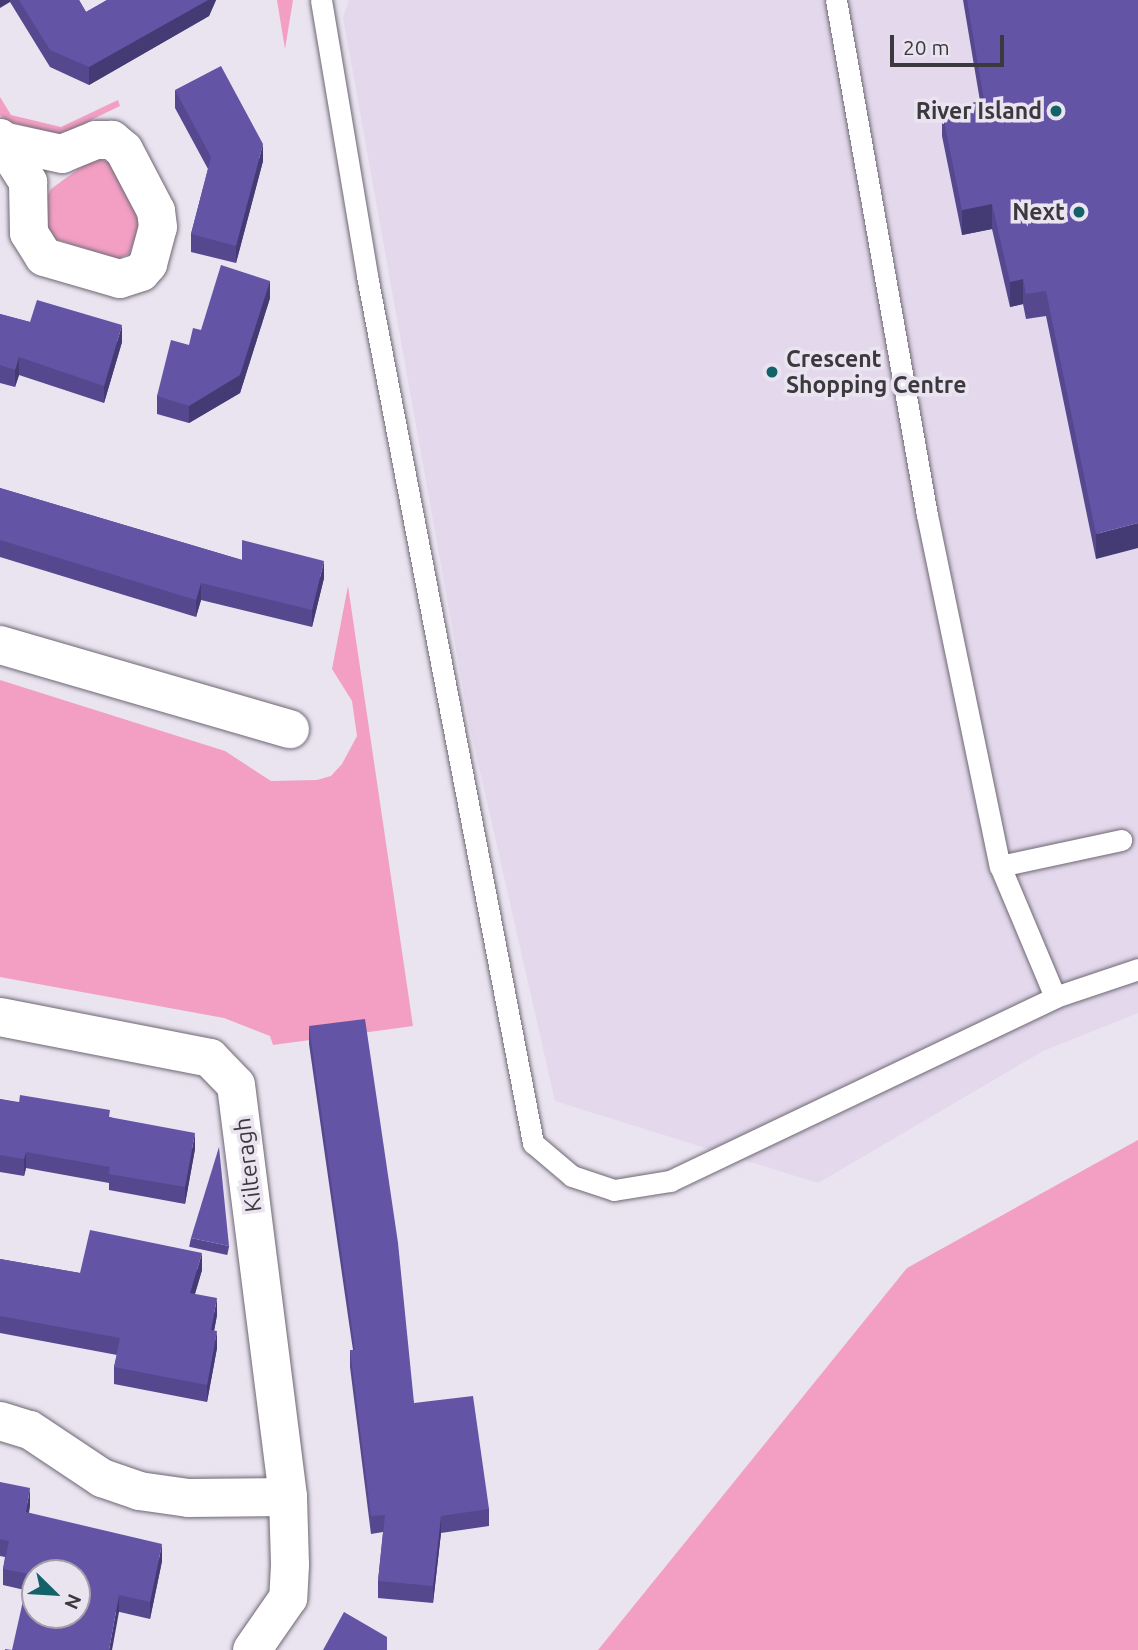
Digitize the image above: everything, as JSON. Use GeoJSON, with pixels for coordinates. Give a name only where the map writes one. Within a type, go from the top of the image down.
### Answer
{"type":"FeatureCollection","features":[{"type":"Feature","properties":{"kind":"street"},"geometry":{"type":"LineString","coordinates":[[1,140],[62,154],[96,141],[112,140],[124,150],[156,211],[158,227],[148,264],[141,272],[120,279],[44,257],[29,233],[28,182],[1,140]]}},
{"type":"Feature","properties":{"kind":"street"},"geometry":{"type":"LineString","coordinates":[[0,645],[290,729]]}},
{"type":"Feature","properties":{"kind":"street","name":"Kilteragh"},"geometry":{"type":"LineString","coordinates":[[0,1017],[210,1058],[236,1084],[288,1497],[288,1598],[252,1650]]}},
{"type":"Feature","properties":{"kind":"street"},"geometry":{"type":"LineString","coordinates":[[0,1421],[25,1428],[102,1478],[124,1487],[189,1497],[288,1497]]}},
{"type":"Feature","properties":{"kind":"lane"},"geometry":{"type":"LineString","coordinates":[[321,0],[367,276],[533,1143],[572,1176],[614,1190],[670,1181],[1055,997],[1138,969]]}},
{"type":"Feature","properties":{"kind":"lane"},"geometry":{"type":"LineString","coordinates":[[836,0],[927,515],[1000,866],[1055,997]]}},
{"type":"Feature","properties":{"kind":"lane"},"geometry":{"type":"LineString","coordinates":[[1000,866],[1121,841]]}},
{"type":"Feature","properties":{"kind":"shaded area"},"geometry":{"type":"Polygon","coordinates":[[[277,0],[293,0],[285,49],[277,0]]]}},
{"type":"Feature","properties":{"kind":"shaded area","name":"Crescent Shopping Centre"},"geometry":{"type":"Polygon","coordinates":[[[349,0],[1138,0],[1138,1013],[1043,1051],[818,1183],[555,1101],[470,727],[343,17],[349,0]]]}},
{"type":"Feature","properties":{"kind":"shaded area"},"geometry":{"type":"Polygon","coordinates":[[[0,97],[11,115],[61,127],[118,100],[120,106],[60,135],[7,121],[0,115],[0,97]]]}},
{"type":"Feature","properties":{"kind":"shaded area"},"geometry":{"type":"Polygon","coordinates":[[[100,159],[113,164],[141,222],[130,253],[118,259],[49,237],[44,202],[51,189],[88,162],[100,159]]]}},
{"type":"Feature","properties":{"kind":"shaded area"},"geometry":{"type":"Polygon","coordinates":[[[348,586],[413,1026],[273,1045],[270,1036],[224,1018],[0,977],[0,680],[225,751],[271,781],[317,780],[331,776],[342,764],[357,736],[352,701],[332,669],[348,586]]]}},
{"type":"Feature","properties":{"kind":"shaded area"},"geometry":{"type":"Polygon","coordinates":[[[1138,1140],[1138,1650],[598,1650],[907,1268],[1138,1140]]]}},
{"type":"Feature","properties":{"kind":"building"},"geometry":{"type":"Polygon","coordinates":[[[19,0],[79,0],[86,12],[107,0],[208,0],[89,67],[50,50],[19,0]]]}},
{"type":"Feature","properties":{"kind":"building"},"geometry":{"type":"Polygon","coordinates":[[[967,0],[1138,0],[1138,523],[1096,534],[1046,291],[1026,294],[1023,279],[1010,282],[992,204],[962,210],[942,111],[984,100],[967,0]]]}},
{"type":"Feature","properties":{"kind":"building"},"geometry":{"type":"Polygon","coordinates":[[[221,66],[263,144],[236,246],[191,234],[211,157],[175,90],[221,66]]]}},
{"type":"Feature","properties":{"kind":"building"},"geometry":{"type":"Polygon","coordinates":[[[221,265],[270,281],[240,375],[189,406],[157,396],[171,340],[189,345],[193,328],[201,330],[221,265]]]}},
{"type":"Feature","properties":{"kind":"building"},"geometry":{"type":"Polygon","coordinates":[[[37,300],[122,325],[104,386],[19,357],[15,370],[0,365],[0,314],[30,322],[37,300]]]}},
{"type":"Feature","properties":{"kind":"building"},"geometry":{"type":"Polygon","coordinates":[[[0,488],[242,560],[242,540],[324,561],[312,610],[201,583],[196,600],[0,540],[0,488]]]}},
{"type":"Feature","properties":{"kind":"building"},"geometry":{"type":"Polygon","coordinates":[[[365,1019],[398,1243],[414,1403],[473,1396],[489,1509],[441,1516],[433,1586],[378,1581],[385,1515],[371,1516],[350,1350],[355,1350],[309,1026],[365,1019]]]}},
{"type":"Feature","properties":{"kind":"building"},"geometry":{"type":"Polygon","coordinates":[[[20,1095],[110,1110],[109,1117],[195,1133],[185,1187],[109,1174],[110,1167],[26,1152],[24,1159],[0,1155],[0,1099],[19,1103],[20,1095]]]}},
{"type":"Feature","properties":{"kind":"building"},"geometry":{"type":"Polygon","coordinates":[[[219,1147],[229,1246],[191,1238],[219,1147]]]}},
{"type":"Feature","properties":{"kind":"building"},"geometry":{"type":"Polygon","coordinates":[[[90,1230],[202,1253],[190,1293],[217,1298],[211,1330],[217,1331],[207,1385],[114,1367],[120,1338],[0,1316],[0,1259],[80,1273],[90,1230]]]}},
{"type":"Feature","properties":{"kind":"building"},"geometry":{"type":"Polygon","coordinates":[[[0,1482],[30,1488],[26,1512],[162,1544],[150,1602],[119,1595],[109,1650],[12,1650],[21,1610],[21,1629],[91,1629],[91,1559],[21,1559],[21,1572],[3,1569],[9,1541],[0,1539],[0,1482]]]}},
{"type":"Feature","properties":{"kind":"building"},"geometry":{"type":"Polygon","coordinates":[[[344,1612],[387,1637],[387,1650],[323,1650],[344,1612]]]}},
{"type":"Feature","properties":{"kind":"place","name":"River Island"},"geometry":{"type":"Point","coordinates":[1056,111]}},
{"type":"Feature","properties":{"kind":"place","name":"Next"},"geometry":{"type":"Point","coordinates":[1079,212]}},
{"type":"Feature","properties":{"kind":"place","name":"Crescent Shopping Centre"},"geometry":{"type":"Point","coordinates":[772,372]}}]}
